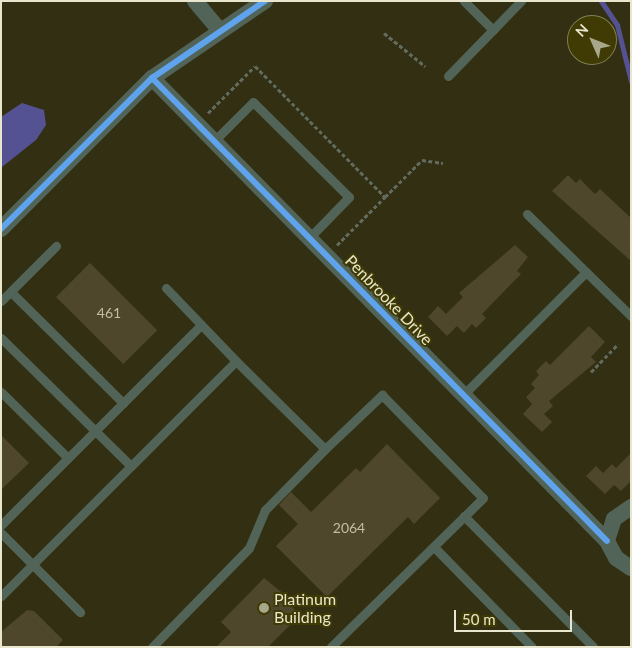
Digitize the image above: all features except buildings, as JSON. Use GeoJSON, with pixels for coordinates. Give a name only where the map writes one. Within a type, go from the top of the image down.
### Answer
{"type":"FeatureCollection","features":[{"type":"Feature","properties":{"kind":"street"},"geometry":{"type":"LineString","coordinates":[[195,1],[220,31]]}},
{"type":"Feature","properties":{"kind":"street"},"geometry":{"type":"LineString","coordinates":[[1,229],[152,78],[264,1]]}},
{"type":"Feature","properties":{"kind":"street","name":"Penbrooke Drive"},"geometry":{"type":"LineString","coordinates":[[152,78],[607,541],[616,558],[631,568]]}},
{"type":"Feature","properties":{"kind":"street"},"geometry":{"type":"LineString","coordinates":[[607,541],[614,519],[631,507]]}},
{"type":"Feature","properties":{"kind":"lane"},"geometry":{"type":"LineString","coordinates":[[464,1],[493,30]]}},
{"type":"Feature","properties":{"kind":"lane"},"geometry":{"type":"LineString","coordinates":[[448,76],[521,1]]}},
{"type":"Feature","properties":{"kind":"lane"},"geometry":{"type":"LineString","coordinates":[[214,141],[253,102],[349,197],[309,238]]}},
{"type":"Feature","properties":{"kind":"lane"},"geometry":{"type":"LineString","coordinates":[[527,214],[631,316]]}},
{"type":"Feature","properties":{"kind":"lane"},"geometry":{"type":"LineString","coordinates":[[1,301],[56,246]]}},
{"type":"Feature","properties":{"kind":"lane"},"geometry":{"type":"LineString","coordinates":[[463,395],[586,272]]}},
{"type":"Feature","properties":{"kind":"lane"},"geometry":{"type":"LineString","coordinates":[[166,288],[201,326],[325,449]]}},
{"type":"Feature","properties":{"kind":"lane"},"geometry":{"type":"LineString","coordinates":[[11,292],[123,403]]}},
{"type":"Feature","properties":{"kind":"lane"},"geometry":{"type":"LineString","coordinates":[[1,525],[201,326]]}},
{"type":"Feature","properties":{"kind":"lane"},"geometry":{"type":"LineString","coordinates":[[1,338],[131,466]]}},
{"type":"Feature","properties":{"kind":"lane"},"geometry":{"type":"LineString","coordinates":[[1,596],[236,361]]}},
{"type":"Feature","properties":{"kind":"lane"},"geometry":{"type":"LineString","coordinates":[[1,392],[68,458]]}},
{"type":"Feature","properties":{"kind":"lane"},"geometry":{"type":"LineString","coordinates":[[152,647],[249,548],[265,510],[382,395],[483,498],[331,647]]}},
{"type":"Feature","properties":{"kind":"lane"},"geometry":{"type":"LineString","coordinates":[[464,516],[593,647]]}},
{"type":"Feature","properties":{"kind":"lane"},"geometry":{"type":"LineString","coordinates":[[1,533],[80,612]]}},
{"type":"Feature","properties":{"kind":"lane"},"geometry":{"type":"LineString","coordinates":[[434,547],[532,647]]}},
{"type":"Feature","properties":{"kind":"path"},"geometry":{"type":"LineString","coordinates":[[384,33],[425,66]]}},
{"type":"Feature","properties":{"kind":"path"},"geometry":{"type":"LineString","coordinates":[[207,113],[255,66],[385,197]]}},
{"type":"Feature","properties":{"kind":"path"},"geometry":{"type":"LineString","coordinates":[[336,246],[422,160],[443,163]]}},
{"type":"Feature","properties":{"kind":"path"},"geometry":{"type":"LineString","coordinates":[[590,372],[618,344]]}},
{"type":"Feature","properties":{"kind":"shaded area"},"geometry":{"type":"Polygon","coordinates":[[[22,103],[44,110],[46,125],[36,140],[2,167],[1,117],[22,103]]]}},
{"type":"Feature","properties":{"kind":"waterway"},"geometry":{"type":"LineString","coordinates":[[601,1],[617,25],[631,81]]}},
{"type":"Feature","properties":{"kind":"cycle path"},"geometry":{"type":"LineString","coordinates":[[1,229],[152,78],[265,1]]}},
{"type":"Feature","properties":{"kind":"cycle path"},"geometry":{"type":"LineString","coordinates":[[152,78],[607,541]]}},
{"type":"Feature","properties":{"kind":"place","name":"Platinum Building"},"geometry":{"type":"Point","coordinates":[264,608]}}]}
